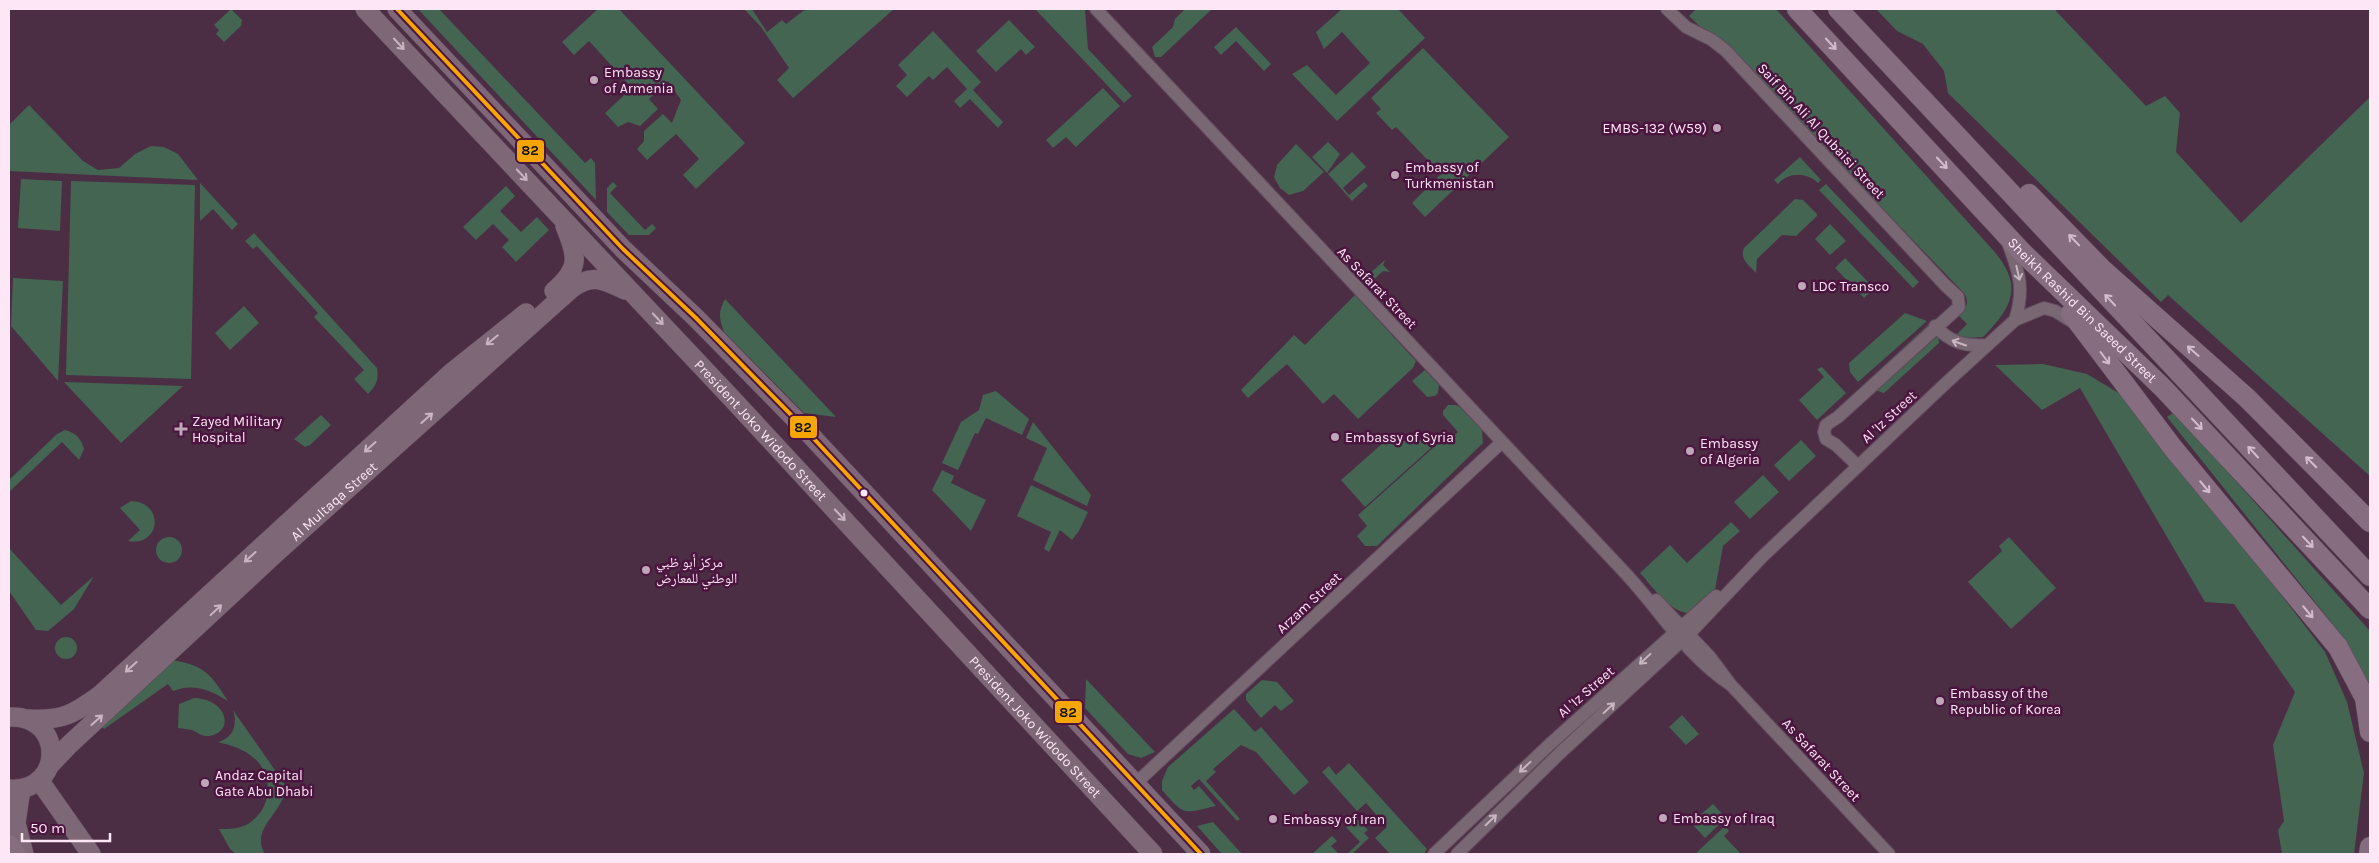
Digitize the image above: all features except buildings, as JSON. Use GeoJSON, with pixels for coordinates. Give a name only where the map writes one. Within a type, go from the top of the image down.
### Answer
{"type":"FeatureCollection","features":[{"type":"Feature","properties":{"kind":"main road","name":"Sheikh Rashid Bin Saeed Street"},"geometry":{"type":"LineString","coordinates":[[1797,9],[2002,228],[2021,251],[2163,388],[2370,609]]}},
{"type":"Feature","properties":{"kind":"main road","name":"Sheikh Rashid Bin Saeed Street"},"geometry":{"type":"LineString","coordinates":[[1838,9],[2370,576]]}},
{"type":"Feature","properties":{"kind":"main road"},"geometry":{"type":"LineString","coordinates":[[1859,32],[1941,101],[2102,268],[2247,398],[2370,522]]}},
{"type":"Feature","properties":{"kind":"main road"},"geometry":{"type":"LineString","coordinates":[[2021,251],[2084,330],[2173,448],[2338,647],[2365,698],[2370,732]]}},
{"type":"Feature","properties":{"kind":"main road"},"geometry":{"type":"LineString","coordinates":[[2339,490],[2357,498],[2370,508]]}},
{"type":"Feature","properties":{"kind":"main road"},"geometry":{"type":"LineString","coordinates":[[9,845],[15,854]]}},
{"type":"Feature","properties":{"kind":"main road"},"geometry":{"type":"LineString","coordinates":[[2369,854],[2370,847]]}},
{"type":"Feature","properties":{"kind":"street","name":"President Joko Widodo Street"},"geometry":{"type":"LineString","coordinates":[[365,9],[636,295],[1152,854]]}},
{"type":"Feature","properties":{"kind":"street"},"geometry":{"type":"LineString","coordinates":[[397,9],[617,243],[696,318],[802,426],[1201,854]]}},
{"type":"Feature","properties":{"kind":"street","name":"As Safarat Street"},"geometry":{"type":"LineString","coordinates":[[1096,9],[1681,633],[1701,662],[1731,686],[1889,854]]}},
{"type":"Feature","properties":{"kind":"street","name":"Saif Bin Ali Al Qubaisi Street"},"geometry":{"type":"LineString","coordinates":[[1667,9],[1686,27],[1712,40],[1726,51],[1945,285],[1952,300],[1946,317],[1838,417],[1834,430],[1836,445],[1858,466]]}},
{"type":"Feature","properties":{"kind":"street","name":"Al Multaqa Street"},"geometry":{"type":"LineString","coordinates":[[9,717],[54,720],[73,714],[100,695],[451,374],[563,283],[574,268],[576,260],[575,252],[560,216]]}},
{"type":"Feature","properties":{"kind":"street"},"geometry":{"type":"LineString","coordinates":[[2002,228],[2020,276],[2020,293],[2015,320]]}},
{"type":"Feature","properties":{"kind":"street","name":"Al Multaqa Street"},"geometry":{"type":"LineString","coordinates":[[15,789],[44,773],[79,736],[278,552],[580,282],[594,279],[610,283],[636,295]]}},
{"type":"Feature","properties":{"kind":"street","name":"Al 'Iz Street"},"geometry":{"type":"LineString","coordinates":[[1457,854],[1681,633],[2015,320],[2044,308],[2055,311],[2084,330]]}},
{"type":"Feature","properties":{"kind":"street"},"geometry":{"type":"LineString","coordinates":[[1935,326],[1946,337],[1959,344],[1987,346]]}},
{"type":"Feature","properties":{"kind":"street","name":"Arzam Street"},"geometry":{"type":"LineString","coordinates":[[1135,784],[1502,442]]}},
{"type":"Feature","properties":{"kind":"street","name":"Al 'Iz Street"},"geometry":{"type":"LineString","coordinates":[[1434,854],[1550,744],[1681,633]]}},
{"type":"Feature","properties":{"kind":"street"},"geometry":{"type":"LineString","coordinates":[[79,736],[72,736],[69,732],[70,726],[100,695]]}},
{"type":"Feature","properties":{"kind":"street"},"geometry":{"type":"LineString","coordinates":[[29,719],[41,728],[49,741],[51,751],[44,773],[91,854]]}},
{"type":"Feature","properties":{"kind":"street"},"geometry":{"type":"LineString","coordinates":[[1084,782],[1111,797],[1165,854]]}},
{"type":"Feature","properties":{"kind":"street"},"geometry":{"type":"LineString","coordinates":[[15,789],[16,823],[24,854]]}},
{"type":"Feature","properties":{"kind":"green space"},"geometry":{"type":"Polygon","coordinates":[[[231,9],[242,20],[241,26],[224,42],[216,34],[219,30],[214,25],[231,9]]]}},
{"type":"Feature","properties":{"kind":"green space"},"geometry":{"type":"Polygon","coordinates":[[[418,9],[439,9],[585,163],[591,158],[595,163],[596,200],[418,9]]]}},
{"type":"Feature","properties":{"kind":"green space"},"geometry":{"type":"Polygon","coordinates":[[[598,9],[619,9],[745,143],[696,189],[683,175],[699,159],[676,134],[647,160],[637,149],[644,141],[644,131],[663,114],[672,123],[681,100],[668,81],[649,99],[658,109],[640,126],[628,122],[618,127],[605,113],[632,88],[589,41],[574,55],[562,42],[598,9]]]}},
{"type":"Feature","properties":{"kind":"green space"},"geometry":{"type":"Polygon","coordinates":[[[744,9],[752,9],[767,32],[782,20],[786,24],[803,11],[809,9],[894,9],[793,98],[777,80],[789,68],[761,27],[744,9]]]}},
{"type":"Feature","properties":{"kind":"green space"},"geometry":{"type":"Polygon","coordinates":[[[1035,9],[1085,9],[1088,49],[1132,96],[1124,103],[1035,9]]]}},
{"type":"Feature","properties":{"kind":"green space"},"geometry":{"type":"Polygon","coordinates":[[[1185,9],[1212,9],[1161,57],[1155,57],[1152,47],[1173,27],[1175,19],[1185,9]]]}},
{"type":"Feature","properties":{"kind":"green space"},"geometry":{"type":"Polygon","coordinates":[[[1342,9],[1398,9],[1425,38],[1337,121],[1292,74],[1307,65],[1336,95],[1370,63],[1342,32],[1324,49],[1316,32],[1342,9]]]}},
{"type":"Feature","properties":{"kind":"green space"},"geometry":{"type":"Polygon","coordinates":[[[1696,9],[1776,9],[1993,250],[2008,274],[2011,295],[2002,315],[1983,337],[1967,338],[1956,335],[1967,324],[1959,316],[1964,311],[1966,305],[1967,299],[1964,293],[1792,115],[1689,16],[1696,9]]]}},
{"type":"Feature","properties":{"kind":"green space"},"geometry":{"type":"Polygon","coordinates":[[[1876,9],[2056,9],[2146,106],[2165,96],[2180,113],[2176,152],[2241,223],[2370,97],[2370,476],[2168,295],[2161,302],[1948,93],[1944,71],[1923,44],[1897,31],[1876,9]]]}},
{"type":"Feature","properties":{"kind":"green space"},"geometry":{"type":"Polygon","coordinates":[[[1009,20],[1035,47],[1026,55],[1021,49],[996,72],[976,51],[1009,20]]]}},
{"type":"Feature","properties":{"kind":"green space"},"geometry":{"type":"Polygon","coordinates":[[[1236,27],[1271,64],[1264,71],[1236,41],[1221,55],[1214,47],[1236,27]]]}},
{"type":"Feature","properties":{"kind":"green space"},"geometry":{"type":"Polygon","coordinates":[[[933,31],[981,82],[973,90],[1003,122],[998,128],[970,99],[960,108],[954,101],[967,89],[947,67],[933,80],[929,76],[907,97],[896,86],[907,75],[898,65],[933,31]]]}},
{"type":"Feature","properties":{"kind":"green space"},"geometry":{"type":"Polygon","coordinates":[[[1423,48],[1509,137],[1425,217],[1412,203],[1441,174],[1396,127],[1392,130],[1376,113],[1381,109],[1371,98],[1423,48]]]}},
{"type":"Feature","properties":{"kind":"green space"},"geometry":{"type":"Polygon","coordinates":[[[1103,88],[1120,106],[1076,147],[1066,137],[1053,148],[1046,140],[1103,88]]]}},
{"type":"Feature","properties":{"kind":"green space"},"geometry":{"type":"Polygon","coordinates":[[[29,105],[83,161],[98,170],[119,168],[135,154],[151,146],[164,147],[178,154],[198,180],[9,171],[9,125],[29,105]]]}},
{"type":"Feature","properties":{"kind":"green space"},"geometry":{"type":"Polygon","coordinates":[[[1328,142],[1340,154],[1327,173],[1312,157],[1328,142]]]}},
{"type":"Feature","properties":{"kind":"green space"},"geometry":{"type":"Polygon","coordinates":[[[1296,144],[1324,172],[1303,191],[1289,195],[1280,188],[1274,177],[1277,165],[1296,144]]]}},
{"type":"Feature","properties":{"kind":"green space"},"geometry":{"type":"Polygon","coordinates":[[[1352,152],[1366,167],[1343,188],[1349,195],[1364,182],[1368,186],[1352,201],[1328,174],[1352,152]]]}},
{"type":"Feature","properties":{"kind":"green space"},"geometry":{"type":"Polygon","coordinates":[[[1800,157],[1821,180],[1818,183],[1803,175],[1798,175],[1787,177],[1778,184],[1774,180],[1800,157]]]}},
{"type":"Feature","properties":{"kind":"green space"},"geometry":{"type":"Polygon","coordinates":[[[21,179],[62,181],[60,231],[18,228],[21,179]]]}},
{"type":"Feature","properties":{"kind":"green space"},"geometry":{"type":"Polygon","coordinates":[[[71,181],[195,185],[191,379],[66,375],[71,181]]]}},
{"type":"Feature","properties":{"kind":"green space"},"geometry":{"type":"Polygon","coordinates":[[[613,182],[617,186],[610,193],[645,230],[652,224],[656,228],[649,235],[629,235],[607,212],[607,188],[613,182]]]}},
{"type":"Feature","properties":{"kind":"green space"},"geometry":{"type":"Polygon","coordinates":[[[200,183],[238,224],[232,230],[213,209],[200,221],[200,183]]]}},
{"type":"Feature","properties":{"kind":"green space"},"geometry":{"type":"Polygon","coordinates":[[[1826,184],[1919,282],[1913,288],[1819,190],[1826,184]]]}},
{"type":"Feature","properties":{"kind":"green space"},"geometry":{"type":"Polygon","coordinates":[[[506,186],[515,196],[500,211],[521,232],[537,217],[549,230],[516,262],[502,247],[509,240],[493,224],[476,240],[463,227],[506,186]]]}},
{"type":"Feature","properties":{"kind":"green space"},"geometry":{"type":"Polygon","coordinates":[[[1795,199],[1803,200],[1817,216],[1796,236],[1782,235],[1757,259],[1756,273],[1744,259],[1744,248],[1795,199]]]}},
{"type":"Feature","properties":{"kind":"green space"},"geometry":{"type":"Polygon","coordinates":[[[1830,224],[1846,241],[1830,255],[1815,239],[1830,224]]]}},
{"type":"Feature","properties":{"kind":"green space"},"geometry":{"type":"Polygon","coordinates":[[[254,233],[377,368],[378,376],[376,382],[368,394],[354,379],[364,370],[314,317],[318,313],[257,246],[253,249],[245,241],[254,233]]]}},
{"type":"Feature","properties":{"kind":"green space"},"geometry":{"type":"Polygon","coordinates":[[[1845,258],[1874,288],[1864,298],[1835,268],[1845,258]]]}},
{"type":"Feature","properties":{"kind":"green space"},"geometry":{"type":"Polygon","coordinates":[[[1385,260],[1383,265],[1390,272],[1383,271],[1372,281],[1367,282],[1367,276],[1385,260]]]}},
{"type":"Feature","properties":{"kind":"green space"},"geometry":{"type":"Polygon","coordinates":[[[13,278],[63,281],[58,381],[11,326],[13,278]]]}},
{"type":"Feature","properties":{"kind":"green space"},"geometry":{"type":"Polygon","coordinates":[[[1355,295],[1416,361],[1413,368],[1358,419],[1334,394],[1323,404],[1287,364],[1248,398],[1241,390],[1294,335],[1305,345],[1355,295]]]}},
{"type":"Feature","properties":{"kind":"green space"},"geometry":{"type":"Polygon","coordinates":[[[725,299],[836,417],[804,413],[724,332],[720,315],[725,299]]]}},
{"type":"Feature","properties":{"kind":"green space"},"geometry":{"type":"Polygon","coordinates":[[[244,306],[259,323],[230,350],[215,333],[244,306]]]}},
{"type":"Feature","properties":{"kind":"green space"},"geometry":{"type":"Polygon","coordinates":[[[1905,313],[1927,321],[1858,382],[1850,372],[1849,363],[1905,313]]]}},
{"type":"Feature","properties":{"kind":"green space"},"geometry":{"type":"Polygon","coordinates":[[[1930,323],[1938,333],[1939,343],[1884,393],[1862,386],[1930,323]]]}},
{"type":"Feature","properties":{"kind":"green space"},"geometry":{"type":"Polygon","coordinates":[[[2043,364],[2087,374],[2132,401],[2325,652],[2347,702],[2364,773],[2354,854],[2282,854],[2278,830],[2284,821],[2273,745],[2295,692],[2234,604],[2205,602],[2080,388],[2042,410],[1995,365],[2043,364]]]}},
{"type":"Feature","properties":{"kind":"green space"},"geometry":{"type":"Polygon","coordinates":[[[1822,367],[1846,393],[1817,420],[1799,400],[1824,377],[1817,369],[1822,367]]]}},
{"type":"Feature","properties":{"kind":"green space"},"geometry":{"type":"Polygon","coordinates":[[[1425,370],[1439,385],[1438,393],[1435,396],[1427,397],[1412,381],[1425,370]]]}},
{"type":"Feature","properties":{"kind":"green space"},"geometry":{"type":"Polygon","coordinates":[[[64,382],[183,386],[121,443],[64,382]]]}},
{"type":"Feature","properties":{"kind":"green space"},"geometry":{"type":"Polygon","coordinates":[[[996,391],[1029,419],[1022,435],[986,418],[978,434],[975,433],[958,470],[942,463],[961,422],[979,410],[983,395],[996,391]]]}},
{"type":"Feature","properties":{"kind":"green space"},"geometry":{"type":"Polygon","coordinates":[[[1448,405],[1460,407],[1482,430],[1483,443],[1377,546],[1365,546],[1357,536],[1367,526],[1358,515],[1443,439],[1447,443],[1458,432],[1443,415],[1443,411],[1448,405]]]}},
{"type":"Feature","properties":{"kind":"green space"},"geometry":{"type":"Polygon","coordinates":[[[2174,412],[2370,631],[2370,688],[2347,642],[2167,417],[2174,412]]]}},
{"type":"Feature","properties":{"kind":"green space"},"geometry":{"type":"Polygon","coordinates":[[[321,415],[331,425],[310,445],[305,447],[294,439],[321,415]]]}},
{"type":"Feature","properties":{"kind":"green space"},"geometry":{"type":"Polygon","coordinates":[[[1033,422],[1091,495],[1087,506],[1033,480],[1047,448],[1026,438],[1033,422]]]}},
{"type":"Feature","properties":{"kind":"green space"},"geometry":{"type":"Polygon","coordinates":[[[65,430],[75,434],[81,442],[84,449],[79,460],[62,442],[9,492],[9,480],[57,434],[65,430]]]}},
{"type":"Feature","properties":{"kind":"green space"},"geometry":{"type":"Polygon","coordinates":[[[1424,440],[1431,448],[1365,507],[1341,480],[1384,442],[1424,440]]]}},
{"type":"Feature","properties":{"kind":"green space"},"geometry":{"type":"Polygon","coordinates":[[[1801,440],[1816,456],[1789,481],[1774,465],[1801,440]]]}},
{"type":"Feature","properties":{"kind":"green space"},"geometry":{"type":"Polygon","coordinates":[[[942,470],[954,476],[951,483],[986,500],[971,531],[932,490],[942,470]]]}},
{"type":"Feature","properties":{"kind":"green space"},"geometry":{"type":"Polygon","coordinates":[[[1763,475],[1779,492],[1750,519],[1734,502],[1763,475]]]}},
{"type":"Feature","properties":{"kind":"green space"},"geometry":{"type":"Polygon","coordinates":[[[1031,485],[1088,512],[1079,531],[1072,540],[1060,530],[1049,552],[1044,549],[1051,532],[1017,516],[1031,485]]]}},
{"type":"Feature","properties":{"kind":"green space"},"geometry":{"type":"Polygon","coordinates":[[[131,501],[142,503],[150,509],[154,516],[155,524],[152,531],[147,537],[139,541],[128,541],[140,530],[120,508],[131,501]]]}},
{"type":"Feature","properties":{"kind":"green space"},"geometry":{"type":"Polygon","coordinates":[[[1731,522],[1740,531],[1723,546],[1715,590],[1687,613],[1667,603],[1640,573],[1670,545],[1687,563],[1731,522]]]}},
{"type":"Feature","properties":{"kind":"green space"},"geometry":{"type":"Polygon","coordinates":[[[169,537],[178,541],[182,550],[178,559],[169,563],[160,559],[156,550],[160,541],[169,537]]]}},
{"type":"Feature","properties":{"kind":"green space"},"geometry":{"type":"Polygon","coordinates":[[[2009,537],[2056,588],[2011,629],[1968,582],[2002,551],[1999,546],[2009,537]]]}},
{"type":"Feature","properties":{"kind":"green space"},"geometry":{"type":"Polygon","coordinates":[[[9,548],[61,605],[94,576],[74,609],[48,631],[36,630],[9,591],[9,548]]]}},
{"type":"Feature","properties":{"kind":"green space"},"geometry":{"type":"Polygon","coordinates":[[[66,637],[74,640],[77,648],[74,656],[66,659],[58,656],[55,648],[58,640],[66,637]]]}},
{"type":"Feature","properties":{"kind":"green space"},"geometry":{"type":"Polygon","coordinates":[[[172,660],[192,665],[206,672],[228,701],[202,689],[188,688],[173,691],[168,684],[104,729],[101,725],[172,660]]]}},
{"type":"Feature","properties":{"kind":"green space"},"geometry":{"type":"Polygon","coordinates":[[[1086,679],[1155,752],[1141,758],[1128,754],[1085,708],[1086,679]]]}},
{"type":"Feature","properties":{"kind":"green space"},"geometry":{"type":"Polygon","coordinates":[[[1262,680],[1277,682],[1294,701],[1281,711],[1275,705],[1261,718],[1246,700],[1246,694],[1262,680]]]}},
{"type":"Feature","properties":{"kind":"green space"},"geometry":{"type":"Polygon","coordinates":[[[194,698],[205,700],[221,709],[225,722],[222,729],[217,733],[204,736],[192,730],[178,728],[179,704],[194,698]]]}},
{"type":"Feature","properties":{"kind":"green space"},"geometry":{"type":"Polygon","coordinates":[[[1234,709],[1255,732],[1261,727],[1309,782],[1294,795],[1256,752],[1241,745],[1213,769],[1216,772],[1206,781],[1240,819],[1237,821],[1199,779],[1191,786],[1194,790],[1199,786],[1216,806],[1196,811],[1180,809],[1162,790],[1162,781],[1168,767],[1234,709]]]}},
{"type":"Feature","properties":{"kind":"green space"},"geometry":{"type":"Polygon","coordinates":[[[233,710],[286,786],[280,805],[264,828],[261,836],[261,845],[265,854],[236,854],[230,849],[219,829],[246,825],[262,810],[268,791],[264,771],[250,755],[243,750],[218,742],[231,734],[233,730],[235,721],[233,710]]]}},
{"type":"Feature","properties":{"kind":"green space"},"geometry":{"type":"Polygon","coordinates":[[[1682,715],[1699,734],[1686,745],[1669,727],[1682,715]]]}},
{"type":"Feature","properties":{"kind":"green space"},"geometry":{"type":"Polygon","coordinates":[[[1349,763],[1427,849],[1424,854],[1390,854],[1375,838],[1387,827],[1366,803],[1357,811],[1322,772],[1329,766],[1336,775],[1349,763]]]}},
{"type":"Feature","properties":{"kind":"green space"},"geometry":{"type":"Polygon","coordinates":[[[1713,804],[1726,818],[1705,838],[1691,823],[1713,804]]]}},
{"type":"Feature","properties":{"kind":"green space"},"geometry":{"type":"Polygon","coordinates":[[[1356,818],[1368,830],[1364,833],[1369,838],[1352,854],[1347,854],[1360,842],[1346,827],[1356,818]]]}},
{"type":"Feature","properties":{"kind":"green space"},"geometry":{"type":"Polygon","coordinates":[[[1213,822],[1242,854],[1222,854],[1197,826],[1213,822]]]}},
{"type":"Feature","properties":{"kind":"green space"},"geometry":{"type":"Polygon","coordinates":[[[1725,826],[1729,831],[1724,836],[1741,854],[1695,854],[1725,826]]]}},
{"type":"Feature","properties":{"kind":"green space"},"geometry":{"type":"Polygon","coordinates":[[[1332,836],[1337,841],[1331,846],[1339,854],[1312,854],[1332,836]]]}},
{"type":"Feature","properties":{"kind":"transit line","name":"82"},"geometry":{"type":"LineString","coordinates":[[397,9],[623,249],[696,318],[802,426],[1201,854]]}},
{"type":"Feature","properties":{"kind":"place","name":"Embassy of Armenia"},"geometry":{"type":"Point","coordinates":[594,80]}},
{"type":"Feature","properties":{"kind":"place","name":"EMBS-132 (W59)"},"geometry":{"type":"Point","coordinates":[1717,128]}},
{"type":"Feature","properties":{"kind":"place","name":"Embassy of Turkmenistan"},"geometry":{"type":"Point","coordinates":[1395,175]}},
{"type":"Feature","properties":{"kind":"place","name":"LDC Transco"},"geometry":{"type":"Point","coordinates":[1802,286]}},
{"type":"Feature","properties":{"kind":"place","name":"Zayed Military Hospital"},"geometry":{"type":"Point","coordinates":[181,429]}},
{"type":"Feature","properties":{"kind":"place","name":"Embassy of Syria"},"geometry":{"type":"Point","coordinates":[1335,437]}},
{"type":"Feature","properties":{"kind":"place","name":"Embassy of Algeria"},"geometry":{"type":"Point","coordinates":[1690,451]}},
{"type":"Feature","properties":{"kind":"place","name":"مركز أبو ظبي الوطني للمعارض"},"geometry":{"type":"Point","coordinates":[646,570]}},
{"type":"Feature","properties":{"kind":"place","name":"Embassy of the Republic of Korea"},"geometry":{"type":"Point","coordinates":[1940,701]}},
{"type":"Feature","properties":{"kind":"place","name":"Andaz Capital Gate Abu Dhabi"},"geometry":{"type":"Point","coordinates":[205,783]}},
{"type":"Feature","properties":{"kind":"place","name":"Embassy of Iraq"},"geometry":{"type":"Point","coordinates":[1663,818]}},
{"type":"Feature","properties":{"kind":"place","name":"Embassy of Iran"},"geometry":{"type":"Point","coordinates":[1273,819]}}]}
